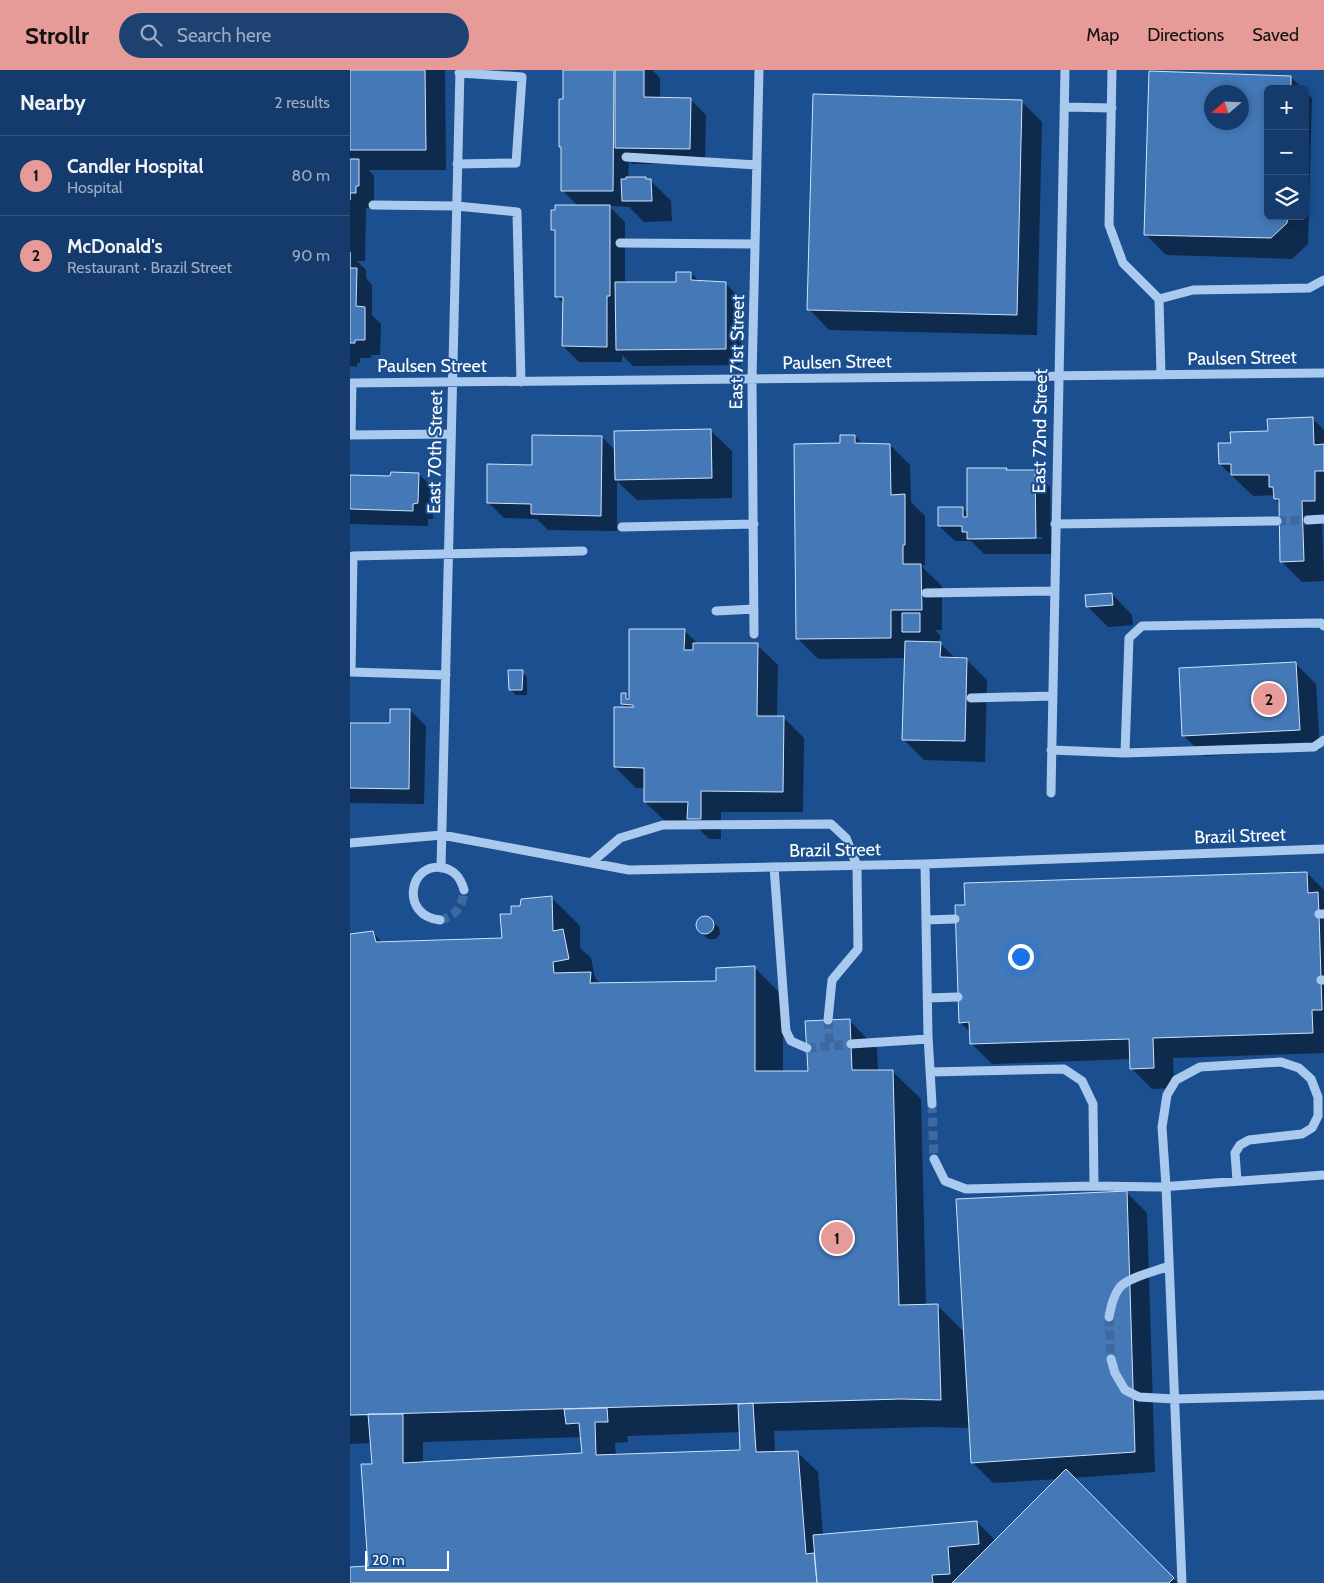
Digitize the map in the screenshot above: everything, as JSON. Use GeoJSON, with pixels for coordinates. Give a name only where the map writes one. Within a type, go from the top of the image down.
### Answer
{"type":"FeatureCollection","features":[{"type":"Feature","properties":{"kind":"street","name":"East 71st Street"},"geometry":{"type":"LineString","coordinates":[[754,634],[752,379],[759,70]]}},
{"type":"Feature","properties":{"kind":"street","name":"East 72nd Street"},"geometry":{"type":"LineString","coordinates":[[1051,794],[1065,70]]}},
{"type":"Feature","properties":{"kind":"street"},"geometry":{"type":"LineString","coordinates":[[1112,70],[1109,226],[1123,264],[1159,299],[1161,375]]}},
{"type":"Feature","properties":{"kind":"street"},"geometry":{"type":"LineString","coordinates":[[458,164],[516,163],[522,77],[460,72]]}},
{"type":"Feature","properties":{"kind":"street","name":"East 70th Street"},"geometry":{"type":"LineString","coordinates":[[441,868],[460,72]]}},
{"type":"Feature","properties":{"kind":"street"},"geometry":{"type":"LineString","coordinates":[[1064,107],[1112,108]]}},
{"type":"Feature","properties":{"kind":"street"},"geometry":{"type":"LineString","coordinates":[[626,157],[757,165]]}},
{"type":"Feature","properties":{"kind":"street"},"geometry":{"type":"LineString","coordinates":[[373,205],[457,206],[517,212],[521,382]]}},
{"type":"Feature","properties":{"kind":"street"},"geometry":{"type":"LineString","coordinates":[[620,242],[755,244]]}},
{"type":"Feature","properties":{"kind":"street"},"geometry":{"type":"LineString","coordinates":[[1159,299],[1193,290],[1309,288],[1324,280]]}},
{"type":"Feature","properties":{"kind":"street","name":"Paulsen Street"},"geometry":{"type":"LineString","coordinates":[[351,383],[1324,373]]}},
{"type":"Feature","properties":{"kind":"street"},"geometry":{"type":"LineString","coordinates":[[351,383],[351,435],[451,434]]}},
{"type":"Feature","properties":{"kind":"street"},"geometry":{"type":"LineString","coordinates":[[1308,520],[1324,519]]}},
{"type":"Feature","properties":{"kind":"street"},"geometry":{"type":"LineString","coordinates":[[1055,524],[1277,521]]}},
{"type":"Feature","properties":{"kind":"street"},"geometry":{"type":"LineString","coordinates":[[622,527],[754,524]]}},
{"type":"Feature","properties":{"kind":"street"},"geometry":{"type":"LineString","coordinates":[[446,675],[351,672],[353,556],[583,551]]}},
{"type":"Feature","properties":{"kind":"street"},"geometry":{"type":"LineString","coordinates":[[926,593],[1054,590]]}},
{"type":"Feature","properties":{"kind":"street"},"geometry":{"type":"LineString","coordinates":[[716,611],[754,609]]}},
{"type":"Feature","properties":{"kind":"street"},"geometry":{"type":"LineString","coordinates":[[1125,753],[1129,638],[1142,626],[1321,623],[1324,626]]}},
{"type":"Feature","properties":{"kind":"street"},"geometry":{"type":"LineString","coordinates":[[972,698],[1052,696]]}},
{"type":"Feature","properties":{"kind":"street"},"geometry":{"type":"LineString","coordinates":[[1052,750],[1125,753],[1314,747],[1324,740]]}},
{"type":"Feature","properties":{"kind":"street"},"geometry":{"type":"LineString","coordinates":[[591,864],[620,838],[663,825],[831,824],[846,838],[857,866],[858,949],[832,980],[828,1020]]}},
{"type":"Feature","properties":{"kind":"street","name":"Brazil Street"},"geometry":{"type":"LineString","coordinates":[[350,843],[442,835],[629,870],[857,866],[1324,850]]}},
{"type":"Feature","properties":{"kind":"street"},"geometry":{"type":"LineString","coordinates":[[925,864],[928,1039],[932,1104]]}},
{"type":"Feature","properties":{"kind":"street"},"geometry":{"type":"LineString","coordinates":[[774,867],[786,1031],[791,1041],[807,1048]]}},
{"type":"Feature","properties":{"kind":"street"},"geometry":{"type":"LineString","coordinates":[[440,920],[432,919],[418,909],[412,893],[414,885],[425,871],[433,868],[450,870],[457,875],[464,890]]}},
{"type":"Feature","properties":{"kind":"street"},"geometry":{"type":"LineString","coordinates":[[926,920],[955,920]]}},
{"type":"Feature","properties":{"kind":"street"},"geometry":{"type":"LineString","coordinates":[[927,998],[958,997]]}},
{"type":"Feature","properties":{"kind":"street"},"geometry":{"type":"LineString","coordinates":[[851,1044],[928,1039]]}},
{"type":"Feature","properties":{"kind":"street"},"geometry":{"type":"LineString","coordinates":[[1182,1583],[1162,1127],[1167,1095],[1176,1080],[1200,1067],[1281,1062],[1299,1068],[1311,1079],[1318,1097],[1318,1116],[1312,1128],[1302,1134],[1249,1140],[1240,1145],[1235,1154],[1236,1181]]}},
{"type":"Feature","properties":{"kind":"street"},"geometry":{"type":"LineString","coordinates":[[930,1072],[1064,1069],[1082,1081],[1093,1104],[1094,1186]]}},
{"type":"Feature","properties":{"kind":"street"},"geometry":{"type":"LineString","coordinates":[[934,1159],[945,1181],[966,1188],[1166,1186],[1324,1175]]}},
{"type":"Feature","properties":{"kind":"street"},"geometry":{"type":"LineString","coordinates":[[1108,1317],[1112,1300],[1121,1286],[1138,1277],[1169,1266]]}},
{"type":"Feature","properties":{"kind":"street"},"geometry":{"type":"LineString","coordinates":[[1111,1359],[1115,1373],[1125,1390],[1140,1397],[1174,1400],[1324,1395]]}},
{"type":"Feature","properties":{"kind":"building"},"geometry":{"type":"Polygon","coordinates":[[[350,70],[425,70],[426,150],[350,150],[350,70]]]}},
{"type":"Feature","properties":{"kind":"building"},"geometry":{"type":"Polygon","coordinates":[[[563,70],[614,70],[613,191],[561,191],[559,99],[563,99],[563,70]]]}},
{"type":"Feature","properties":{"kind":"building"},"geometry":{"type":"Polygon","coordinates":[[[615,70],[644,70],[644,97],[691,98],[690,149],[615,148],[615,70]]]}},
{"type":"Feature","properties":{"kind":"building"},"geometry":{"type":"Polygon","coordinates":[[[1149,71],[1291,76],[1291,85],[1264,85],[1264,220],[1287,220],[1287,223],[1271,238],[1144,235],[1149,71]]]}},
{"type":"Feature","properties":{"kind":"building"},"geometry":{"type":"Polygon","coordinates":[[[813,94],[1022,100],[1017,315],[807,310],[813,94]]]}},
{"type":"Feature","properties":{"kind":"building"},"geometry":{"type":"Polygon","coordinates":[[[350,159],[359,159],[359,186],[356,186],[356,193],[350,193],[350,159]]]}},
{"type":"Feature","properties":{"kind":"building"},"geometry":{"type":"Polygon","coordinates":[[[626,177],[646,177],[646,179],[651,179],[652,201],[622,201],[621,179],[626,179],[626,177]]]}},
{"type":"Feature","properties":{"kind":"building"},"geometry":{"type":"Polygon","coordinates":[[[555,205],[610,205],[610,296],[607,296],[607,347],[562,346],[563,297],[555,297],[555,230],[551,230],[551,210],[555,210],[555,205]]]}},
{"type":"Feature","properties":{"kind":"building"},"geometry":{"type":"Polygon","coordinates":[[[350,268],[357,268],[356,306],[365,307],[365,340],[355,340],[355,343],[350,343],[350,268]]]}},
{"type":"Feature","properties":{"kind":"building"},"geometry":{"type":"Polygon","coordinates":[[[676,272],[691,272],[691,280],[726,282],[726,349],[616,350],[615,282],[676,282],[676,272]]]}},
{"type":"Feature","properties":{"kind":"building"},"geometry":{"type":"Polygon","coordinates":[[[1313,417],[1314,445],[1324,444],[1324,471],[1315,471],[1315,501],[1302,501],[1304,561],[1280,562],[1279,499],[1274,499],[1273,487],[1269,487],[1269,475],[1231,475],[1231,464],[1219,464],[1218,443],[1231,443],[1230,432],[1268,431],[1267,419],[1313,417]]]}},
{"type":"Feature","properties":{"kind":"building"},"geometry":{"type":"Polygon","coordinates":[[[711,429],[712,478],[615,480],[614,431],[711,429]]]}},
{"type":"Feature","properties":{"kind":"building"},"geometry":{"type":"Polygon","coordinates":[[[532,435],[602,436],[601,516],[531,514],[531,504],[487,503],[487,464],[532,465],[532,435]]]}},
{"type":"Feature","properties":{"kind":"building"},"geometry":{"type":"Polygon","coordinates":[[[840,435],[855,435],[855,443],[890,444],[891,495],[905,494],[903,564],[921,564],[922,610],[891,610],[891,638],[796,639],[794,444],[840,443],[840,435]]]}},
{"type":"Feature","properties":{"kind":"building"},"geometry":{"type":"Polygon","coordinates":[[[967,468],[1035,470],[1036,538],[967,539],[967,532],[962,532],[962,526],[938,526],[938,507],[963,507],[963,517],[967,517],[967,468]]]}},
{"type":"Feature","properties":{"kind":"building"},"geometry":{"type":"Polygon","coordinates":[[[391,472],[419,473],[418,503],[413,504],[413,511],[350,509],[350,475],[390,476],[391,472]]]}},
{"type":"Feature","properties":{"kind":"building"},"geometry":{"type":"Polygon","coordinates":[[[1112,593],[1113,605],[1086,607],[1085,595],[1112,593]]]}},
{"type":"Feature","properties":{"kind":"building"},"geometry":{"type":"Polygon","coordinates":[[[902,613],[920,613],[920,632],[902,632],[902,613]]]}},
{"type":"Feature","properties":{"kind":"building"},"geometry":{"type":"Polygon","coordinates":[[[629,629],[685,629],[684,650],[693,650],[693,643],[758,643],[757,716],[784,716],[783,792],[701,791],[701,819],[687,819],[688,802],[644,802],[644,768],[614,767],[614,707],[634,707],[633,705],[621,704],[621,693],[626,693],[626,699],[629,699],[629,629]]]}},
{"type":"Feature","properties":{"kind":"building"},"geometry":{"type":"Polygon","coordinates":[[[905,641],[941,642],[940,657],[967,658],[965,741],[902,740],[905,641]]]}},
{"type":"Feature","properties":{"kind":"building"},"geometry":{"type":"Polygon","coordinates":[[[1296,662],[1300,730],[1182,736],[1179,668],[1296,662]]]}},
{"type":"Feature","properties":{"kind":"building"},"geometry":{"type":"Polygon","coordinates":[[[508,670],[523,670],[522,690],[509,690],[508,670]]]}},
{"type":"Feature","properties":{"kind":"building"},"geometry":{"type":"Polygon","coordinates":[[[390,709],[410,709],[409,789],[350,788],[350,723],[390,723],[390,709]]]}},
{"type":"Feature","properties":{"kind":"building"},"geometry":{"type":"Polygon","coordinates":[[[1307,872],[1308,893],[1318,892],[1319,914],[1322,1010],[1312,1010],[1313,1033],[1153,1038],[1154,1068],[1130,1069],[1129,1039],[970,1044],[969,1022],[959,1023],[955,905],[965,905],[964,883],[1307,872]]]}},
{"type":"Feature","properties":{"kind":"building"},"geometry":{"type":"Polygon","coordinates":[[[552,896],[553,931],[563,929],[569,959],[553,962],[554,973],[591,972],[590,983],[716,981],[716,968],[755,966],[755,1071],[808,1071],[805,1021],[850,1019],[852,1070],[893,1070],[899,1305],[938,1304],[941,1400],[901,1399],[350,1415],[350,934],[373,931],[376,942],[502,938],[500,914],[511,914],[511,906],[520,906],[521,899],[552,896]]]}},
{"type":"Feature","properties":{"kind":"building"},"geometry":{"type":"Polygon","coordinates":[[[701,916],[709,916],[714,921],[712,932],[701,934],[696,929],[696,921],[701,916]]]}},
{"type":"Feature","properties":{"kind":"building"},"geometry":{"type":"Polygon","coordinates":[[[1127,1191],[1135,1452],[971,1463],[956,1199],[1127,1191]]]}},
{"type":"Feature","properties":{"kind":"building"},"geometry":{"type":"Polygon","coordinates":[[[753,1403],[756,1452],[798,1451],[806,1554],[814,1553],[817,1583],[350,1583],[350,1567],[368,1566],[361,1464],[372,1464],[368,1414],[403,1414],[403,1463],[582,1453],[579,1423],[566,1424],[564,1409],[607,1408],[608,1422],[595,1422],[596,1455],[740,1450],[738,1404],[753,1403]]]}},
{"type":"Feature","properties":{"kind":"building"},"geometry":{"type":"Polygon","coordinates":[[[1066,1469],[1174,1578],[1169,1583],[952,1583],[1066,1469]]]}},
{"type":"Feature","properties":{"kind":"building"},"geometry":{"type":"Polygon","coordinates":[[[977,1521],[979,1544],[948,1547],[950,1574],[932,1575],[933,1583],[817,1583],[813,1535],[977,1521]]]}},
{"type":"Feature","properties":{"kind":"tunnel"},"geometry":{"type":"LineString","coordinates":[[1277,521],[1308,520]]}},
{"type":"Feature","properties":{"kind":"tunnel"},"geometry":{"type":"LineString","coordinates":[[440,920],[450,916],[458,909],[464,890]]}},
{"type":"Feature","properties":{"kind":"tunnel"},"geometry":{"type":"LineString","coordinates":[[828,1020],[830,1046]]}},
{"type":"Feature","properties":{"kind":"tunnel"},"geometry":{"type":"LineString","coordinates":[[807,1048],[851,1044]]}},
{"type":"Feature","properties":{"kind":"tunnel"},"geometry":{"type":"LineString","coordinates":[[932,1104],[934,1159]]}},
{"type":"Feature","properties":{"kind":"tunnel"},"geometry":{"type":"LineString","coordinates":[[1109,1317],[1111,1359]]}},
{"type":"Feature","properties":{"kind":"place","name":"McDonald's"},"geometry":{"type":"Point","coordinates":[1269,699]}},
{"type":"Feature","properties":{"kind":"place","name":"Candler Hospital"},"geometry":{"type":"Point","coordinates":[837,1238]}}]}
